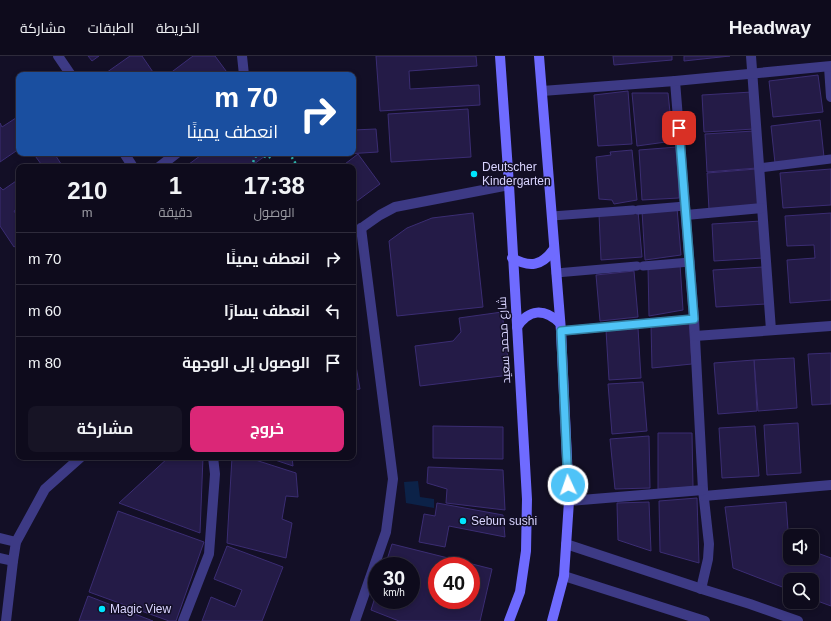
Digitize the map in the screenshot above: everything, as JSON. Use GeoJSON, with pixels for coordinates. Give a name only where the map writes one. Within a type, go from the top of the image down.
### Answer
{"type":"FeatureCollection","features":[{"type":"Feature","properties":{"kind":"street"},"geometry":{"type":"LineString","coordinates":[[58,56],[69,72]]}},
{"type":"Feature","properties":{"kind":"street"},"geometry":{"type":"LineString","coordinates":[[242,56],[244,72]]}},
{"type":"Feature","properties":{"kind":"street","name":"شارع محمد سعيد"},"geometry":{"type":"LineString","coordinates":[[500,56],[527,499],[526,551],[520,592],[509,621]]}},
{"type":"Feature","properties":{"kind":"street"},"geometry":{"type":"LineString","coordinates":[[539,56],[560,327],[569,501],[564,576],[552,621]]}},
{"type":"Feature","properties":{"kind":"street"},"geometry":{"type":"LineString","coordinates":[[751,56],[771,330]]}},
{"type":"Feature","properties":{"kind":"street"},"geometry":{"type":"LineString","coordinates":[[542,91],[830,67],[831,97]]}},
{"type":"Feature","properties":{"kind":"street"},"geometry":{"type":"LineString","coordinates":[[675,81],[690,262],[704,493],[709,544],[708,559],[701,589]]}},
{"type":"Feature","properties":{"kind":"street"},"geometry":{"type":"LineString","coordinates":[[163,164],[173,156]]}},
{"type":"Feature","properties":{"kind":"street"},"geometry":{"type":"LineString","coordinates":[[355,621],[386,532],[393,479],[357,231],[380,215],[395,207],[509,185]]}},
{"type":"Feature","properties":{"kind":"street"},"geometry":{"type":"LineString","coordinates":[[686,211],[762,208]]}},
{"type":"Feature","properties":{"kind":"street"},"geometry":{"type":"LineString","coordinates":[[512,258],[521,263],[531,264],[544,260],[554,249]]}},
{"type":"Feature","properties":{"kind":"street"},"geometry":{"type":"LineString","coordinates":[[517,327],[523,319],[532,313],[542,312],[552,315],[560,327]]}},
{"type":"Feature","properties":{"kind":"street"},"geometry":{"type":"LineString","coordinates":[[695,336],[831,326]]}},
{"type":"Feature","properties":{"kind":"street"},"geometry":{"type":"LineString","coordinates":[[6,621],[16,542],[45,489],[77,460]]}},
{"type":"Feature","properties":{"kind":"street"},"geometry":{"type":"LineString","coordinates":[[183,621],[209,554],[215,474],[213,460]]}},
{"type":"Feature","properties":{"kind":"street"},"geometry":{"type":"LineString","coordinates":[[569,501],[831,485]]}},
{"type":"Feature","properties":{"kind":"street"},"geometry":{"type":"LineString","coordinates":[[0,538],[16,542]]}},
{"type":"Feature","properties":{"kind":"street"},"geometry":{"type":"LineString","coordinates":[[566,544],[798,621]]}},
{"type":"Feature","properties":{"kind":"street"},"geometry":{"type":"LineString","coordinates":[[0,558],[13,561]]}},
{"type":"Feature","properties":{"kind":"street"},"geometry":{"type":"LineString","coordinates":[[564,576],[705,621]]}},
{"type":"Feature","properties":{"kind":"lane"},"geometry":{"type":"LineString","coordinates":[[759,168],[831,158]]}},
{"type":"Feature","properties":{"kind":"lane"},"geometry":{"type":"LineString","coordinates":[[552,216],[636,210],[686,211]]}},
{"type":"Feature","properties":{"kind":"lane"},"geometry":{"type":"LineString","coordinates":[[556,273],[690,262]]}},
{"type":"Feature","properties":{"kind":"lane"},"geometry":{"type":"LineString","coordinates":[[560,327],[694,319]]}},
{"type":"Feature","properties":{"kind":"path"},"geometry":{"type":"LineString","coordinates":[[261,156],[268,158],[272,156]]}},
{"type":"Feature","properties":{"kind":"water"},"geometry":{"type":"Polygon","coordinates":[[[418,481],[420,497],[434,499],[434,508],[406,503],[404,482],[418,481]]]}},
{"type":"Feature","properties":{"kind":"building"},"geometry":{"type":"Polygon","coordinates":[[[88,56],[99,56],[92,61],[88,56]]]}},
{"type":"Feature","properties":{"kind":"building"},"geometry":{"type":"Polygon","coordinates":[[[130,56],[142,56],[153,72],[107,72],[130,56]]]}},
{"type":"Feature","properties":{"kind":"building"},"geometry":{"type":"Polygon","coordinates":[[[193,56],[215,56],[227,72],[172,72],[193,56]]]}},
{"type":"Feature","properties":{"kind":"building"},"geometry":{"type":"Polygon","coordinates":[[[376,56],[476,56],[477,66],[409,71],[410,89],[479,85],[480,105],[380,111],[376,56]]]}},
{"type":"Feature","properties":{"kind":"building"},"geometry":{"type":"Polygon","coordinates":[[[613,56],[672,56],[672,60],[614,65],[613,56]]]}},
{"type":"Feature","properties":{"kind":"building"},"geometry":{"type":"Polygon","coordinates":[[[684,56],[730,56],[684,61],[684,56]]]}},
{"type":"Feature","properties":{"kind":"building"},"geometry":{"type":"Polygon","coordinates":[[[818,75],[823,112],[773,117],[769,81],[818,75]]]}},
{"type":"Feature","properties":{"kind":"building"},"geometry":{"type":"Polygon","coordinates":[[[628,91],[632,144],[598,146],[594,95],[628,91]]]}},
{"type":"Feature","properties":{"kind":"building"},"geometry":{"type":"Polygon","coordinates":[[[752,92],[754,129],[704,132],[702,95],[752,92]]]}},
{"type":"Feature","properties":{"kind":"building"},"geometry":{"type":"Polygon","coordinates":[[[632,93],[668,93],[673,141],[637,146],[632,93]]]}},
{"type":"Feature","properties":{"kind":"building"},"geometry":{"type":"Polygon","coordinates":[[[468,109],[471,157],[391,162],[388,114],[468,109]]]}},
{"type":"Feature","properties":{"kind":"building"},"geometry":{"type":"Polygon","coordinates":[[[16,118],[16,151],[0,162],[0,123],[2,127],[16,118]]]}},
{"type":"Feature","properties":{"kind":"building"},"geometry":{"type":"Polygon","coordinates":[[[820,120],[824,157],[775,163],[771,126],[820,120]]]}},
{"type":"Feature","properties":{"kind":"building"},"geometry":{"type":"Polygon","coordinates":[[[376,129],[378,152],[356,153],[356,130],[376,129]]]}},
{"type":"Feature","properties":{"kind":"building"},"geometry":{"type":"Polygon","coordinates":[[[754,131],[757,168],[707,172],[705,134],[754,131]]]}},
{"type":"Feature","properties":{"kind":"building"},"geometry":{"type":"Polygon","coordinates":[[[677,147],[679,198],[642,200],[639,150],[677,147]]]}},
{"type":"Feature","properties":{"kind":"building"},"geometry":{"type":"Polygon","coordinates":[[[632,150],[637,200],[614,204],[612,200],[599,199],[596,157],[611,155],[610,152],[632,150]]]}},
{"type":"Feature","properties":{"kind":"building"},"geometry":{"type":"Polygon","coordinates":[[[358,154],[380,184],[356,202],[356,164],[345,164],[358,154]]]}},
{"type":"Feature","properties":{"kind":"building"},"geometry":{"type":"Polygon","coordinates":[[[35,156],[56,156],[61,164],[41,164],[35,156]]]}},
{"type":"Feature","properties":{"kind":"building"},"geometry":{"type":"Polygon","coordinates":[[[200,156],[265,156],[254,164],[189,164],[200,156]]]}},
{"type":"Feature","properties":{"kind":"building"},"geometry":{"type":"Polygon","coordinates":[[[756,169],[759,207],[709,210],[707,173],[756,169]]]}},
{"type":"Feature","properties":{"kind":"building"},"geometry":{"type":"Polygon","coordinates":[[[831,169],[831,205],[783,208],[780,173],[831,169]]]}},
{"type":"Feature","properties":{"kind":"building"},"geometry":{"type":"Polygon","coordinates":[[[16,181],[16,210],[14,211],[16,214],[16,246],[14,247],[0,226],[0,187],[3,190],[16,181]]]}},
{"type":"Feature","properties":{"kind":"building"},"geometry":{"type":"Polygon","coordinates":[[[677,208],[681,255],[645,260],[642,211],[677,208]]]}},
{"type":"Feature","properties":{"kind":"building"},"geometry":{"type":"Polygon","coordinates":[[[638,211],[642,257],[601,260],[599,214],[638,211]]]}},
{"type":"Feature","properties":{"kind":"building"},"geometry":{"type":"Polygon","coordinates":[[[473,213],[483,307],[397,316],[389,241],[407,228],[432,218],[473,213]]]}},
{"type":"Feature","properties":{"kind":"building"},"geometry":{"type":"Polygon","coordinates":[[[831,213],[831,300],[790,303],[787,260],[815,258],[814,245],[787,246],[785,216],[831,213]]]}},
{"type":"Feature","properties":{"kind":"building"},"geometry":{"type":"Polygon","coordinates":[[[761,221],[764,258],[714,261],[712,224],[761,221]]]}},
{"type":"Feature","properties":{"kind":"building"},"geometry":{"type":"Polygon","coordinates":[[[680,264],[683,310],[649,316],[648,267],[680,264]]]}},
{"type":"Feature","properties":{"kind":"building"},"geometry":{"type":"Polygon","coordinates":[[[763,267],[766,304],[716,307],[713,270],[763,267]]]}},
{"type":"Feature","properties":{"kind":"building"},"geometry":{"type":"Polygon","coordinates":[[[634,271],[638,317],[600,321],[596,275],[634,271]]]}},
{"type":"Feature","properties":{"kind":"building"},"geometry":{"type":"Polygon","coordinates":[[[502,312],[510,375],[420,386],[415,346],[453,341],[461,332],[459,318],[502,312]]]}},
{"type":"Feature","properties":{"kind":"building"},"geometry":{"type":"Polygon","coordinates":[[[689,320],[692,364],[652,368],[651,325],[689,320]]]}},
{"type":"Feature","properties":{"kind":"building"},"geometry":{"type":"Polygon","coordinates":[[[638,328],[641,378],[609,380],[606,330],[638,328]]]}},
{"type":"Feature","properties":{"kind":"building"},"geometry":{"type":"Polygon","coordinates":[[[831,353],[831,404],[812,405],[808,354],[831,353]]]}},
{"type":"Feature","properties":{"kind":"building"},"geometry":{"type":"Polygon","coordinates":[[[794,358],[797,408],[758,411],[754,360],[794,358]]]}},
{"type":"Feature","properties":{"kind":"building"},"geometry":{"type":"Polygon","coordinates":[[[754,360],[757,411],[718,414],[714,363],[754,360]]]}},
{"type":"Feature","properties":{"kind":"building"},"geometry":{"type":"Polygon","coordinates":[[[356,366],[360,389],[356,390],[356,366]]]}},
{"type":"Feature","properties":{"kind":"building"},"geometry":{"type":"Polygon","coordinates":[[[643,382],[647,431],[612,434],[608,384],[643,382]]]}},
{"type":"Feature","properties":{"kind":"building"},"geometry":{"type":"Polygon","coordinates":[[[798,423],[801,473],[767,475],[764,425],[798,423]]]}},
{"type":"Feature","properties":{"kind":"building"},"geometry":{"type":"Polygon","coordinates":[[[433,426],[503,427],[503,459],[433,458],[433,426]]]}},
{"type":"Feature","properties":{"kind":"building"},"geometry":{"type":"Polygon","coordinates":[[[755,426],[759,476],[722,478],[719,428],[755,426]]]}},
{"type":"Feature","properties":{"kind":"building"},"geometry":{"type":"Polygon","coordinates":[[[658,433],[692,433],[693,487],[658,489],[658,433]]]}},
{"type":"Feature","properties":{"kind":"building"},"geometry":{"type":"Polygon","coordinates":[[[649,436],[650,488],[615,489],[610,439],[649,436]]]}},
{"type":"Feature","properties":{"kind":"building"},"geometry":{"type":"Polygon","coordinates":[[[166,460],[203,460],[200,533],[119,503],[166,460]]]}},
{"type":"Feature","properties":{"kind":"building"},"geometry":{"type":"Polygon","coordinates":[[[232,460],[255,460],[296,473],[298,497],[286,496],[282,519],[292,523],[286,558],[227,543],[232,460]]]}},
{"type":"Feature","properties":{"kind":"building"},"geometry":{"type":"Polygon","coordinates":[[[275,460],[292,460],[293,466],[275,460]]]}},
{"type":"Feature","properties":{"kind":"building"},"geometry":{"type":"Polygon","coordinates":[[[428,467],[503,470],[505,510],[446,503],[447,489],[427,483],[428,467]]]}},
{"type":"Feature","properties":{"kind":"building"},"geometry":{"type":"Polygon","coordinates":[[[697,498],[699,563],[660,552],[659,501],[697,498]]]}},
{"type":"Feature","properties":{"kind":"building"},"geometry":{"type":"Polygon","coordinates":[[[649,502],[651,551],[618,540],[617,503],[649,502]]]}},
{"type":"Feature","properties":{"kind":"building"},"geometry":{"type":"Polygon","coordinates":[[[786,502],[788,529],[783,529],[783,565],[819,565],[819,554],[831,558],[831,606],[819,602],[819,573],[783,573],[783,587],[733,568],[725,507],[786,502]]]}},
{"type":"Feature","properties":{"kind":"building","name":"Sebun sushi"},"geometry":{"type":"Polygon","coordinates":[[[437,503],[503,515],[505,537],[449,526],[445,547],[419,542],[424,514],[435,516],[437,503]]]}},
{"type":"Feature","properties":{"kind":"building"},"geometry":{"type":"Polygon","coordinates":[[[118,511],[204,542],[176,621],[169,621],[89,592],[118,511]]]}},
{"type":"Feature","properties":{"kind":"building"},"geometry":{"type":"Polygon","coordinates":[[[392,544],[444,557],[428,557],[428,609],[480,609],[480,566],[492,569],[480,621],[399,621],[371,610],[420,609],[420,557],[388,557],[392,544]]]}},
{"type":"Feature","properties":{"kind":"building"},"geometry":{"type":"Polygon","coordinates":[[[227,546],[283,567],[262,621],[202,621],[211,597],[235,607],[242,590],[214,579],[227,546]]]}},
{"type":"Feature","properties":{"kind":"building","name":"Magic View"},"geometry":{"type":"Polygon","coordinates":[[[88,596],[153,621],[79,621],[88,596]]]}},
{"type":"Feature","properties":{"kind":"place","name":"Deutscher Kindergarten"},"geometry":{"type":"Point","coordinates":[474,174]}},
{"type":"Feature","properties":{"kind":"place","name":"Sebun sushi"},"geometry":{"type":"Point","coordinates":[463,521]}},
{"type":"Feature","properties":{"kind":"place","name":"Magic View"},"geometry":{"type":"Point","coordinates":[102,609]}},
{"type":"Feature","properties":{"kind":"route"},"geometry":{"type":"LineString","coordinates":[[568,485],[561,331],[694,319],[679,128]]}}]}
